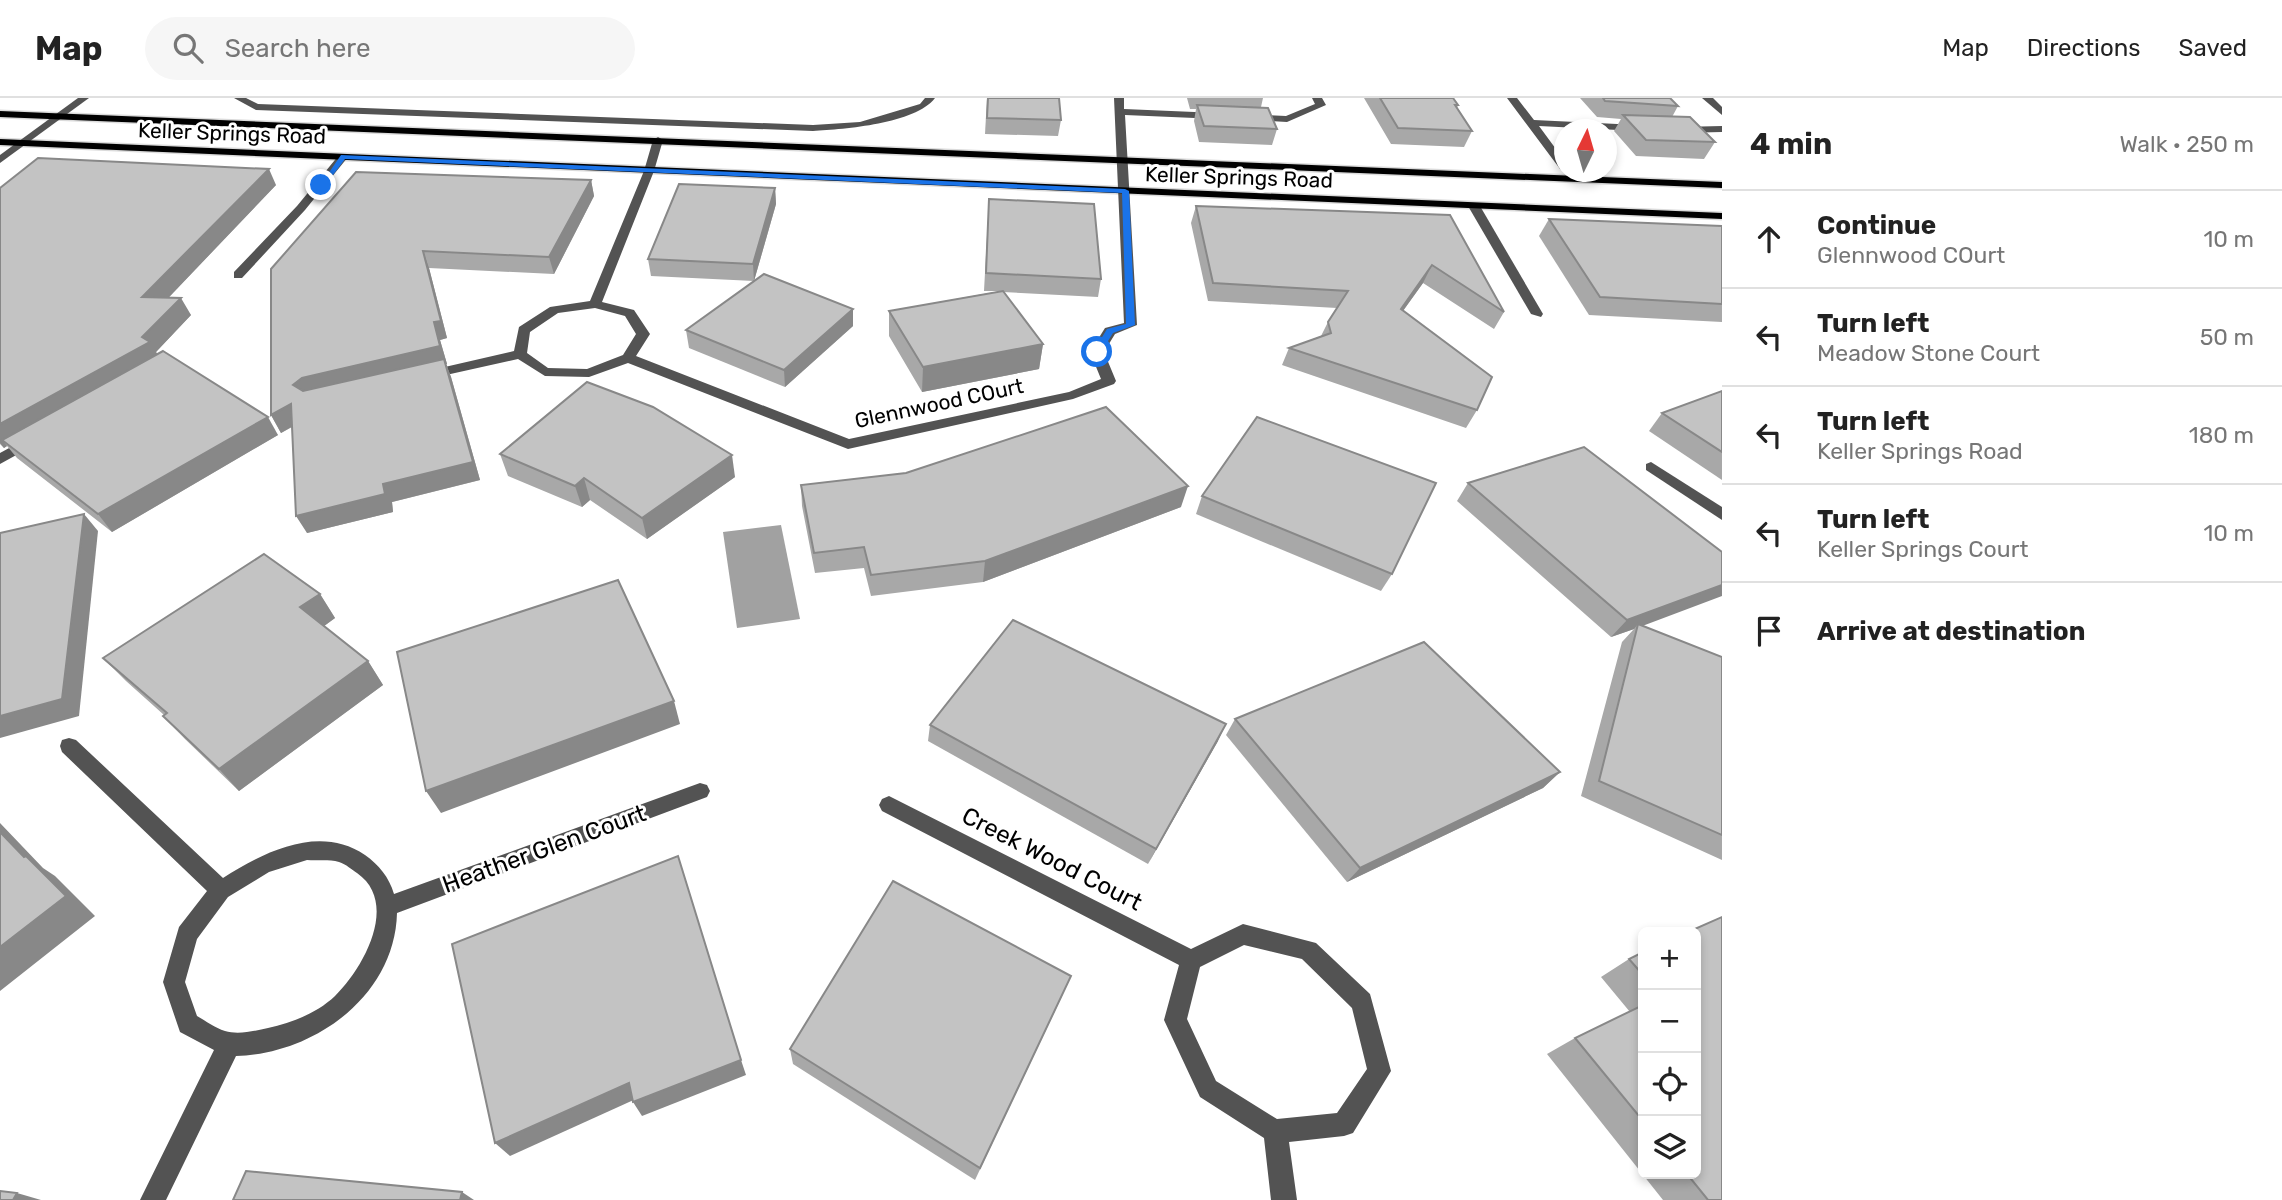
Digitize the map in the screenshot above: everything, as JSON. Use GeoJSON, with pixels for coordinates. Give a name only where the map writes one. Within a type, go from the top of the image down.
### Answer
{"type":"FeatureCollection","features":[{"type":"Feature","properties":{"kind":"main road","name":"Keller Springs Road"},"geometry":{"type":"LineString","coordinates":[[0,114],[1123,160],[1554,174]]}},
{"type":"Feature","properties":{"kind":"main road","name":"Keller Springs Road"},"geometry":{"type":"LineString","coordinates":[[0,142],[1722,216]]}},
{"type":"Feature","properties":{"kind":"main road","name":"Keller Springs Road"},"geometry":{"type":"LineString","coordinates":[[1617,178],[1722,185]]}},
{"type":"Feature","properties":{"kind":"street"},"geometry":{"type":"LineString","coordinates":[[0,160],[84,98]]}},
{"type":"Feature","properties":{"kind":"street"},"geometry":{"type":"LineString","coordinates":[[239,98],[256,107],[813,128],[861,125],[923,106],[930,98]]}},
{"type":"Feature","properties":{"kind":"street"},"geometry":{"type":"LineString","coordinates":[[1119,98],[1125,191]]}},
{"type":"Feature","properties":{"kind":"street"},"geometry":{"type":"LineString","coordinates":[[1120,112],[1287,119],[1321,105],[1317,98]]}},
{"type":"Feature","properties":{"kind":"street"},"geometry":{"type":"LineString","coordinates":[[1512,98],[1554,154]]}},
{"type":"Feature","properties":{"kind":"street"},"geometry":{"type":"LineString","coordinates":[[1707,98],[1722,112]]}},
{"type":"Feature","properties":{"kind":"street"},"geometry":{"type":"LineString","coordinates":[[1531,123],[1651,128]]}},
{"type":"Feature","properties":{"kind":"street"},"geometry":{"type":"LineString","coordinates":[[1665,129],[1722,129]]}},
{"type":"Feature","properties":{"kind":"street"},"geometry":{"type":"LineString","coordinates":[[595,303],[649,171],[658,140]]}},
{"type":"Feature","properties":{"kind":"street"},"geometry":{"type":"LineString","coordinates":[[238,275],[301,208],[343,157]]}},
{"type":"Feature","properties":{"kind":"street","name":"Glennwood COurt"},"geometry":{"type":"LineString","coordinates":[[628,358],[848,444],[1073,395],[1109,381],[1097,352],[1110,331],[1131,325],[1125,191]]}},
{"type":"Feature","properties":{"kind":"street"},"geometry":{"type":"LineString","coordinates":[[1474,206],[1537,314]]}},
{"type":"Feature","properties":{"kind":"street"},"geometry":{"type":"LineString","coordinates":[[416,378],[520,354],[545,372],[589,373],[628,358],[643,334],[630,313],[595,303],[554,310],[524,330],[520,354]]}},
{"type":"Feature","properties":{"kind":"street"},"geometry":{"type":"LineString","coordinates":[[0,459],[48,432]]}},
{"type":"Feature","properties":{"kind":"street"},"geometry":{"type":"LineString","coordinates":[[1651,467],[1722,515]]}},
{"type":"Feature","properties":{"kind":"street"},"geometry":{"type":"LineString","coordinates":[[69,746],[221,890]]}},
{"type":"Feature","properties":{"kind":"street","name":"Heather Glen Court"},"geometry":{"type":"LineString","coordinates":[[388,906],[700,791]]}},
{"type":"Feature","properties":{"kind":"street","name":"Creek Wood Court"},"geometry":{"type":"LineString","coordinates":[[888,805],[1191,961]]}},
{"type":"Feature","properties":{"kind":"street"},"geometry":{"type":"LineString","coordinates":[[307,851],[347,854],[376,874],[388,906],[379,956],[343,1004],[288,1037],[229,1044],[188,1024],[174,982],[187,934],[221,890],[263,864],[307,851]]}},
{"type":"Feature","properties":{"kind":"street"},"geometry":{"type":"LineString","coordinates":[[1242,934],[1308,950],[1362,1002],[1379,1071],[1345,1124],[1275,1131],[1208,1089],[1175,1020],[1191,961],[1242,934]]}},
{"type":"Feature","properties":{"kind":"street"},"geometry":{"type":"LineString","coordinates":[[153,1200],[229,1044]]}},
{"type":"Feature","properties":{"kind":"street"},"geometry":{"type":"LineString","coordinates":[[1275,1131],[1284,1200]]}},
{"type":"Feature","properties":{"kind":"shaded area"},"geometry":{"type":"Polygon","coordinates":[[[781,525],[800,619],[737,628],[723,532],[781,525]]]}},
{"type":"Feature","properties":{"kind":"building"},"geometry":{"type":"Polygon","coordinates":[[[988,98],[1059,98],[1061,120],[987,118],[988,98]]]}},
{"type":"Feature","properties":{"kind":"building"},"geometry":{"type":"Polygon","coordinates":[[[1380,98],[1453,98],[1472,131],[1398,128],[1380,98]]]}},
{"type":"Feature","properties":{"kind":"building"},"geometry":{"type":"Polygon","coordinates":[[[1603,98],[1670,98],[1678,106],[1605,101],[1603,98]]]}},
{"type":"Feature","properties":{"kind":"building"},"geometry":{"type":"Polygon","coordinates":[[[1197,105],[1268,108],[1277,129],[1204,126],[1197,105]]]}},
{"type":"Feature","properties":{"kind":"building"},"geometry":{"type":"Polygon","coordinates":[[[1623,115],[1690,117],[1715,142],[1646,140],[1623,115]]]}},
{"type":"Feature","properties":{"kind":"building"},"geometry":{"type":"Polygon","coordinates":[[[38,158],[269,169],[142,297],[181,298],[142,337],[150,342],[0,424],[0,188],[38,158]]]}},
{"type":"Feature","properties":{"kind":"building"},"geometry":{"type":"Polygon","coordinates":[[[356,172],[591,180],[549,257],[423,251],[441,321],[434,322],[440,346],[302,378],[293,385],[303,391],[444,359],[473,462],[383,484],[385,494],[296,516],[291,404],[271,415],[271,269],[356,172]]]}},
{"type":"Feature","properties":{"kind":"building"},"geometry":{"type":"Polygon","coordinates":[[[679,184],[775,188],[753,264],[648,259],[679,184]]]}},
{"type":"Feature","properties":{"kind":"building"},"geometry":{"type":"Polygon","coordinates":[[[989,199],[1094,204],[1101,279],[986,273],[989,199]]]}},
{"type":"Feature","properties":{"kind":"building"},"geometry":{"type":"Polygon","coordinates":[[[1196,206],[1450,215],[1504,312],[1432,265],[1401,309],[1492,377],[1477,410],[1289,348],[1331,333],[1328,322],[1348,291],[1213,283],[1196,206]]]}},
{"type":"Feature","properties":{"kind":"building"},"geometry":{"type":"Polygon","coordinates":[[[1549,219],[1722,226],[1722,304],[1600,297],[1549,219]]]}},
{"type":"Feature","properties":{"kind":"building"},"geometry":{"type":"Polygon","coordinates":[[[764,274],[853,309],[784,370],[686,330],[764,274]]]}},
{"type":"Feature","properties":{"kind":"building"},"geometry":{"type":"Polygon","coordinates":[[[1003,291],[1043,344],[923,367],[889,311],[1003,291]]]}},
{"type":"Feature","properties":{"kind":"building"},"geometry":{"type":"Polygon","coordinates":[[[163,351],[268,417],[98,514],[2,440],[163,351]]]}},
{"type":"Feature","properties":{"kind":"building"},"geometry":{"type":"Polygon","coordinates":[[[587,382],[653,407],[732,455],[642,518],[584,478],[575,486],[500,454],[587,382]]]}},
{"type":"Feature","properties":{"kind":"building"},"geometry":{"type":"Polygon","coordinates":[[[1722,391],[1722,452],[1662,413],[1722,391]]]}},
{"type":"Feature","properties":{"kind":"building"},"geometry":{"type":"Polygon","coordinates":[[[1106,407],[1188,486],[985,561],[871,575],[864,547],[814,553],[801,485],[906,473],[1106,407]]]}},
{"type":"Feature","properties":{"kind":"building"},"geometry":{"type":"Polygon","coordinates":[[[1257,417],[1436,483],[1392,574],[1202,496],[1257,417]]]}},
{"type":"Feature","properties":{"kind":"building"},"geometry":{"type":"Polygon","coordinates":[[[1584,447],[1722,552],[1722,585],[1627,620],[1468,483],[1584,447]]]}},
{"type":"Feature","properties":{"kind":"building"},"geometry":{"type":"Polygon","coordinates":[[[84,514],[62,699],[0,716],[0,533],[84,514]]]}},
{"type":"Feature","properties":{"kind":"building"},"geometry":{"type":"Polygon","coordinates":[[[264,554],[320,594],[300,607],[368,661],[219,769],[163,716],[167,713],[103,658],[264,554]]]}},
{"type":"Feature","properties":{"kind":"building"},"geometry":{"type":"Polygon","coordinates":[[[618,580],[674,701],[426,791],[397,652],[618,580]]]}},
{"type":"Feature","properties":{"kind":"building"},"geometry":{"type":"Polygon","coordinates":[[[1013,620],[1226,724],[1156,849],[930,725],[1013,620]]]}},
{"type":"Feature","properties":{"kind":"building"},"geometry":{"type":"Polygon","coordinates":[[[1638,624],[1722,657],[1722,835],[1599,781],[1638,624]]]}},
{"type":"Feature","properties":{"kind":"building"},"geometry":{"type":"Polygon","coordinates":[[[1424,642],[1560,772],[1360,868],[1235,719],[1424,642]]]}},
{"type":"Feature","properties":{"kind":"building"},"geometry":{"type":"Polygon","coordinates":[[[0,832],[66,896],[0,947],[0,832]]]}},
{"type":"Feature","properties":{"kind":"building"},"geometry":{"type":"Polygon","coordinates":[[[678,856],[741,1060],[633,1102],[629,1083],[495,1143],[452,944],[678,856]]]}},
{"type":"Feature","properties":{"kind":"building"},"geometry":{"type":"Polygon","coordinates":[[[893,881],[1071,976],[980,1168],[790,1049],[893,881]]]}},
{"type":"Feature","properties":{"kind":"building"},"geometry":{"type":"Polygon","coordinates":[[[1722,917],[1722,1200],[1708,1200],[1691,1179],[1701,1179],[1699,927],[1722,917]]]}},
{"type":"Feature","properties":{"kind":"building"},"geometry":{"type":"Polygon","coordinates":[[[1638,954],[1638,969],[1629,959],[1638,954]]]}},
{"type":"Feature","properties":{"kind":"building"},"geometry":{"type":"Polygon","coordinates":[[[1638,1007],[1638,1115],[1575,1038],[1638,1007]]]}},
{"type":"Feature","properties":{"kind":"building"},"geometry":{"type":"Polygon","coordinates":[[[246,1171],[462,1192],[460,1200],[233,1200],[246,1171]]]}},
{"type":"Feature","properties":{"kind":"building"},"geometry":{"type":"Polygon","coordinates":[[[0,1191],[17,1193],[13,1200],[0,1200],[0,1191]]]}},
{"type":"Feature","properties":{"kind":"route"},"geometry":{"type":"LineString","coordinates":[[321,185],[343,157],[1125,191],[1131,325],[1110,331],[1097,352]]}}]}
